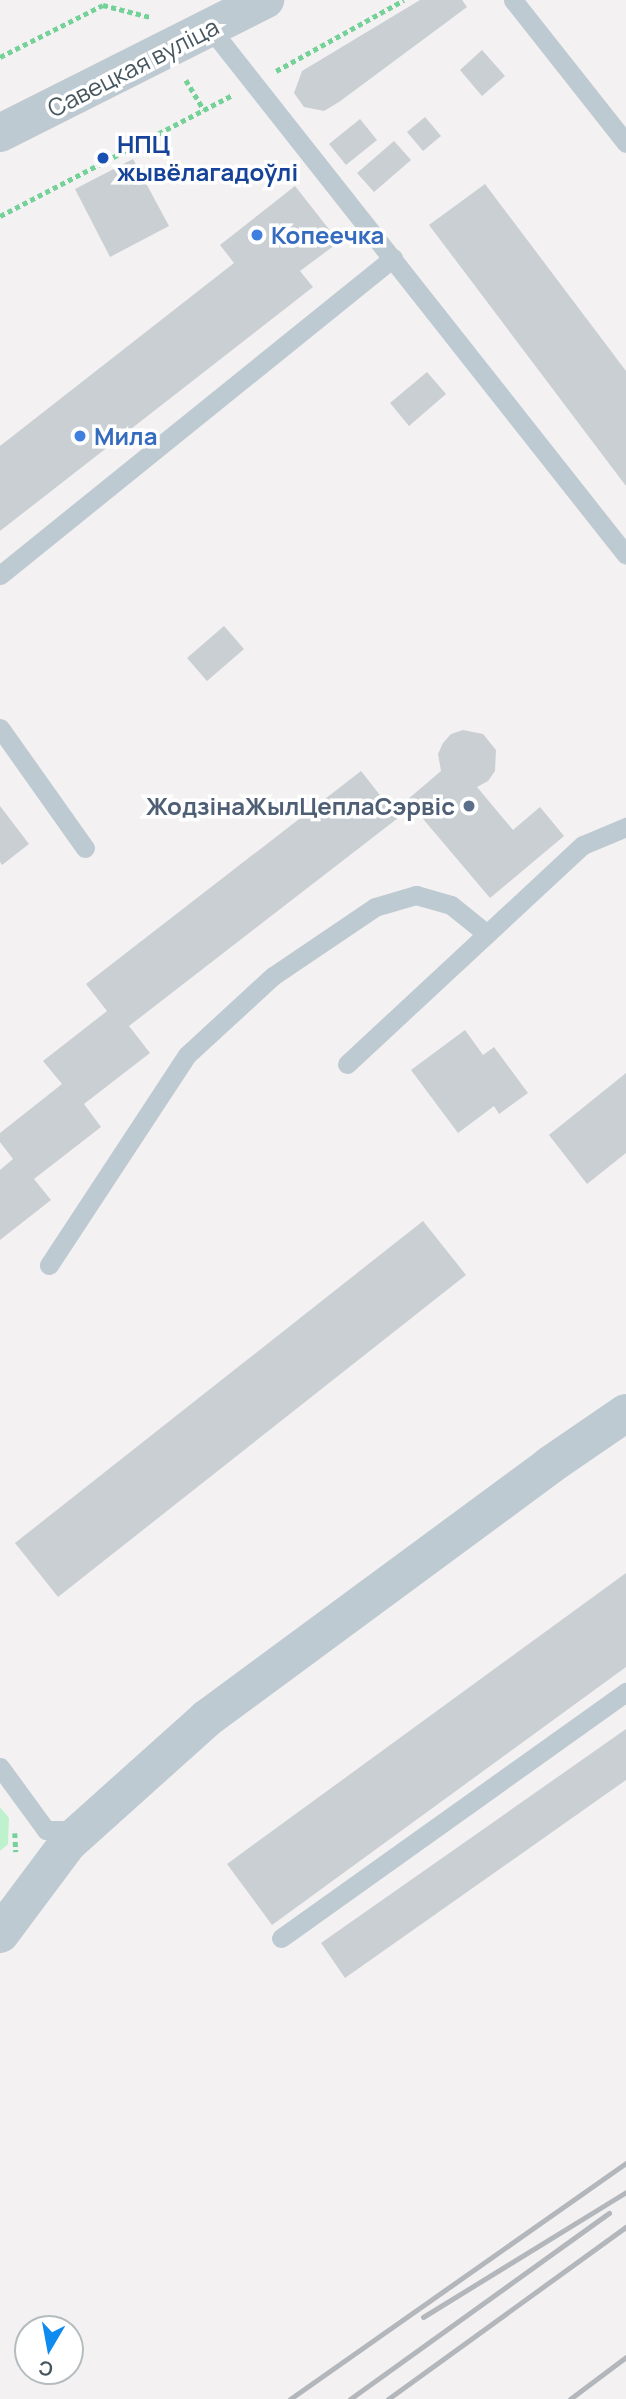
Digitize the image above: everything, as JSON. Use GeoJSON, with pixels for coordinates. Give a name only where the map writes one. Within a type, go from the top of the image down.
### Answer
{"type":"FeatureCollection","features":[{"type":"Feature","properties":{"kind":"street","name":"Савецкая вуліца"},"geometry":{"type":"LineString","coordinates":[[0,133],[265,0]]}},
{"type":"Feature","properties":{"kind":"street"},"geometry":{"type":"LineString","coordinates":[[0,1934],[68,1843],[206,1719],[550,1465],[626,1413]]}},
{"type":"Feature","properties":{"kind":"lane"},"geometry":{"type":"LineString","coordinates":[[513,0],[626,143]]}},
{"type":"Feature","properties":{"kind":"lane"},"geometry":{"type":"LineString","coordinates":[[210,28],[626,555]]}},
{"type":"Feature","properties":{"kind":"lane"},"geometry":{"type":"LineString","coordinates":[[0,575],[393,258]]}},
{"type":"Feature","properties":{"kind":"lane"},"geometry":{"type":"LineString","coordinates":[[0,728],[85,848]]}},
{"type":"Feature","properties":{"kind":"lane"},"geometry":{"type":"LineString","coordinates":[[347,1064],[583,845],[626,827]]}},
{"type":"Feature","properties":{"kind":"lane"},"geometry":{"type":"LineString","coordinates":[[49,1265],[187,1055],[273,976],[375,908],[416,895],[452,905],[487,934]]}},
{"type":"Feature","properties":{"kind":"lane"},"geometry":{"type":"LineString","coordinates":[[281,1938],[626,1692]]}},
{"type":"Feature","properties":{"kind":"lane"},"geometry":{"type":"LineString","coordinates":[[0,1767],[46,1830],[82,1830]]}},
{"type":"Feature","properties":{"kind":"path"},"geometry":{"type":"LineString","coordinates":[[0,216],[254,83],[404,0]]}},
{"type":"Feature","properties":{"kind":"path"},"geometry":{"type":"LineString","coordinates":[[0,57],[103,5],[153,17]]}},
{"type":"Feature","properties":{"kind":"path"},"geometry":{"type":"LineString","coordinates":[[14,1830],[16,1854]]}},
{"type":"Feature","properties":{"kind":"green space"},"geometry":{"type":"Polygon","coordinates":[[[0,1807],[9,1818],[8,1844],[0,1851],[0,1807]]]}},
{"type":"Feature","properties":{"kind":"building"},"geometry":{"type":"Polygon","coordinates":[[[420,0],[462,0],[467,7],[339,102],[324,111],[304,107],[294,93],[302,71],[420,0]]]}},
{"type":"Feature","properties":{"kind":"building"},"geometry":{"type":"Polygon","coordinates":[[[482,50],[505,76],[482,96],[460,70],[482,50]]]}},
{"type":"Feature","properties":{"kind":"building"},"geometry":{"type":"Polygon","coordinates":[[[425,117],[441,136],[423,151],[407,132],[425,117]]]}},
{"type":"Feature","properties":{"kind":"building"},"geometry":{"type":"Polygon","coordinates":[[[360,119],[377,140],[346,165],[329,144],[360,119]]]}},
{"type":"Feature","properties":{"kind":"building"},"geometry":{"type":"Polygon","coordinates":[[[394,141],[411,160],[374,192],[357,173],[394,141]]]}},
{"type":"Feature","properties":{"kind":"building"},"geometry":{"type":"Polygon","coordinates":[[[133,159],[169,226],[110,257],[75,189],[133,159]]]}},
{"type":"Feature","properties":{"kind":"building"},"geometry":{"type":"Polygon","coordinates":[[[485,184],[626,371],[626,486],[429,225],[485,184]]]}},
{"type":"Feature","properties":{"kind":"building"},"geometry":{"type":"Polygon","coordinates":[[[295,186],[339,242],[300,271],[313,287],[0,531],[0,446],[234,263],[220,245],[295,186]]]}},
{"type":"Feature","properties":{"kind":"building"},"geometry":{"type":"Polygon","coordinates":[[[427,372],[446,394],[409,426],[390,403],[427,372]]]}},
{"type":"Feature","properties":{"kind":"building"},"geometry":{"type":"Polygon","coordinates":[[[224,626],[244,649],[207,681],[187,658],[224,626]]]}},
{"type":"Feature","properties":{"kind":"building"},"geometry":{"type":"Polygon","coordinates":[[[463,730],[483,734],[496,750],[495,771],[488,781],[477,787],[513,830],[540,807],[564,836],[490,898],[407,800],[441,771],[438,754],[443,743],[451,734],[463,730]]]}},
{"type":"Feature","properties":{"kind":"building"},"geometry":{"type":"Polygon","coordinates":[[[361,771],[398,818],[129,1026],[150,1053],[84,1104],[101,1127],[34,1179],[51,1200],[0,1240],[0,1170],[13,1159],[0,1142],[0,1133],[62,1084],[43,1061],[107,1011],[86,984],[361,771]]]}},
{"type":"Feature","properties":{"kind":"building"},"geometry":{"type":"Polygon","coordinates":[[[0,806],[29,844],[2,865],[0,862],[0,806]]]}},
{"type":"Feature","properties":{"kind":"building"},"geometry":{"type":"Polygon","coordinates":[[[465,1030],[483,1055],[494,1047],[528,1093],[499,1114],[494,1106],[458,1133],[411,1070],[465,1030]]]}},
{"type":"Feature","properties":{"kind":"building"},"geometry":{"type":"Polygon","coordinates":[[[626,1073],[626,1153],[587,1184],[549,1135],[626,1073]]]}},
{"type":"Feature","properties":{"kind":"building"},"geometry":{"type":"Polygon","coordinates":[[[423,1221],[466,1275],[58,1597],[15,1543],[423,1221]]]}},
{"type":"Feature","properties":{"kind":"building"},"geometry":{"type":"Polygon","coordinates":[[[626,1573],[626,1667],[272,1925],[227,1864],[626,1573]]]}},
{"type":"Feature","properties":{"kind":"building"},"geometry":{"type":"Polygon","coordinates":[[[626,1729],[626,1780],[345,1978],[321,1943],[626,1729]]]}},
{"type":"Feature","properties":{"kind":"railway"},"geometry":{"type":"LineString","coordinates":[[290,2399],[626,2163]]}},
{"type":"Feature","properties":{"kind":"railway"},"geometry":{"type":"LineString","coordinates":[[423,2317],[626,2192]]}},
{"type":"Feature","properties":{"kind":"railway"},"geometry":{"type":"LineString","coordinates":[[350,2399],[609,2213]]}},
{"type":"Feature","properties":{"kind":"railway"},"geometry":{"type":"LineString","coordinates":[[388,2399],[626,2227]]}},
{"type":"Feature","properties":{"kind":"railway"},"geometry":{"type":"LineString","coordinates":[[570,2399],[626,2357]]}},
{"type":"Feature","properties":{"kind":"place","name":"НПЦ жывёлагадоўлі"},"geometry":{"type":"Point","coordinates":[103,158]}},
{"type":"Feature","properties":{"kind":"place","name":"Копеечка"},"geometry":{"type":"Point","coordinates":[257,235]}},
{"type":"Feature","properties":{"kind":"place","name":"Мила"},"geometry":{"type":"Point","coordinates":[80,436]}},
{"type":"Feature","properties":{"kind":"place","name":"ЖодзінаЖылЦеплаСэрвіс"},"geometry":{"type":"Point","coordinates":[469,806]}}]}
